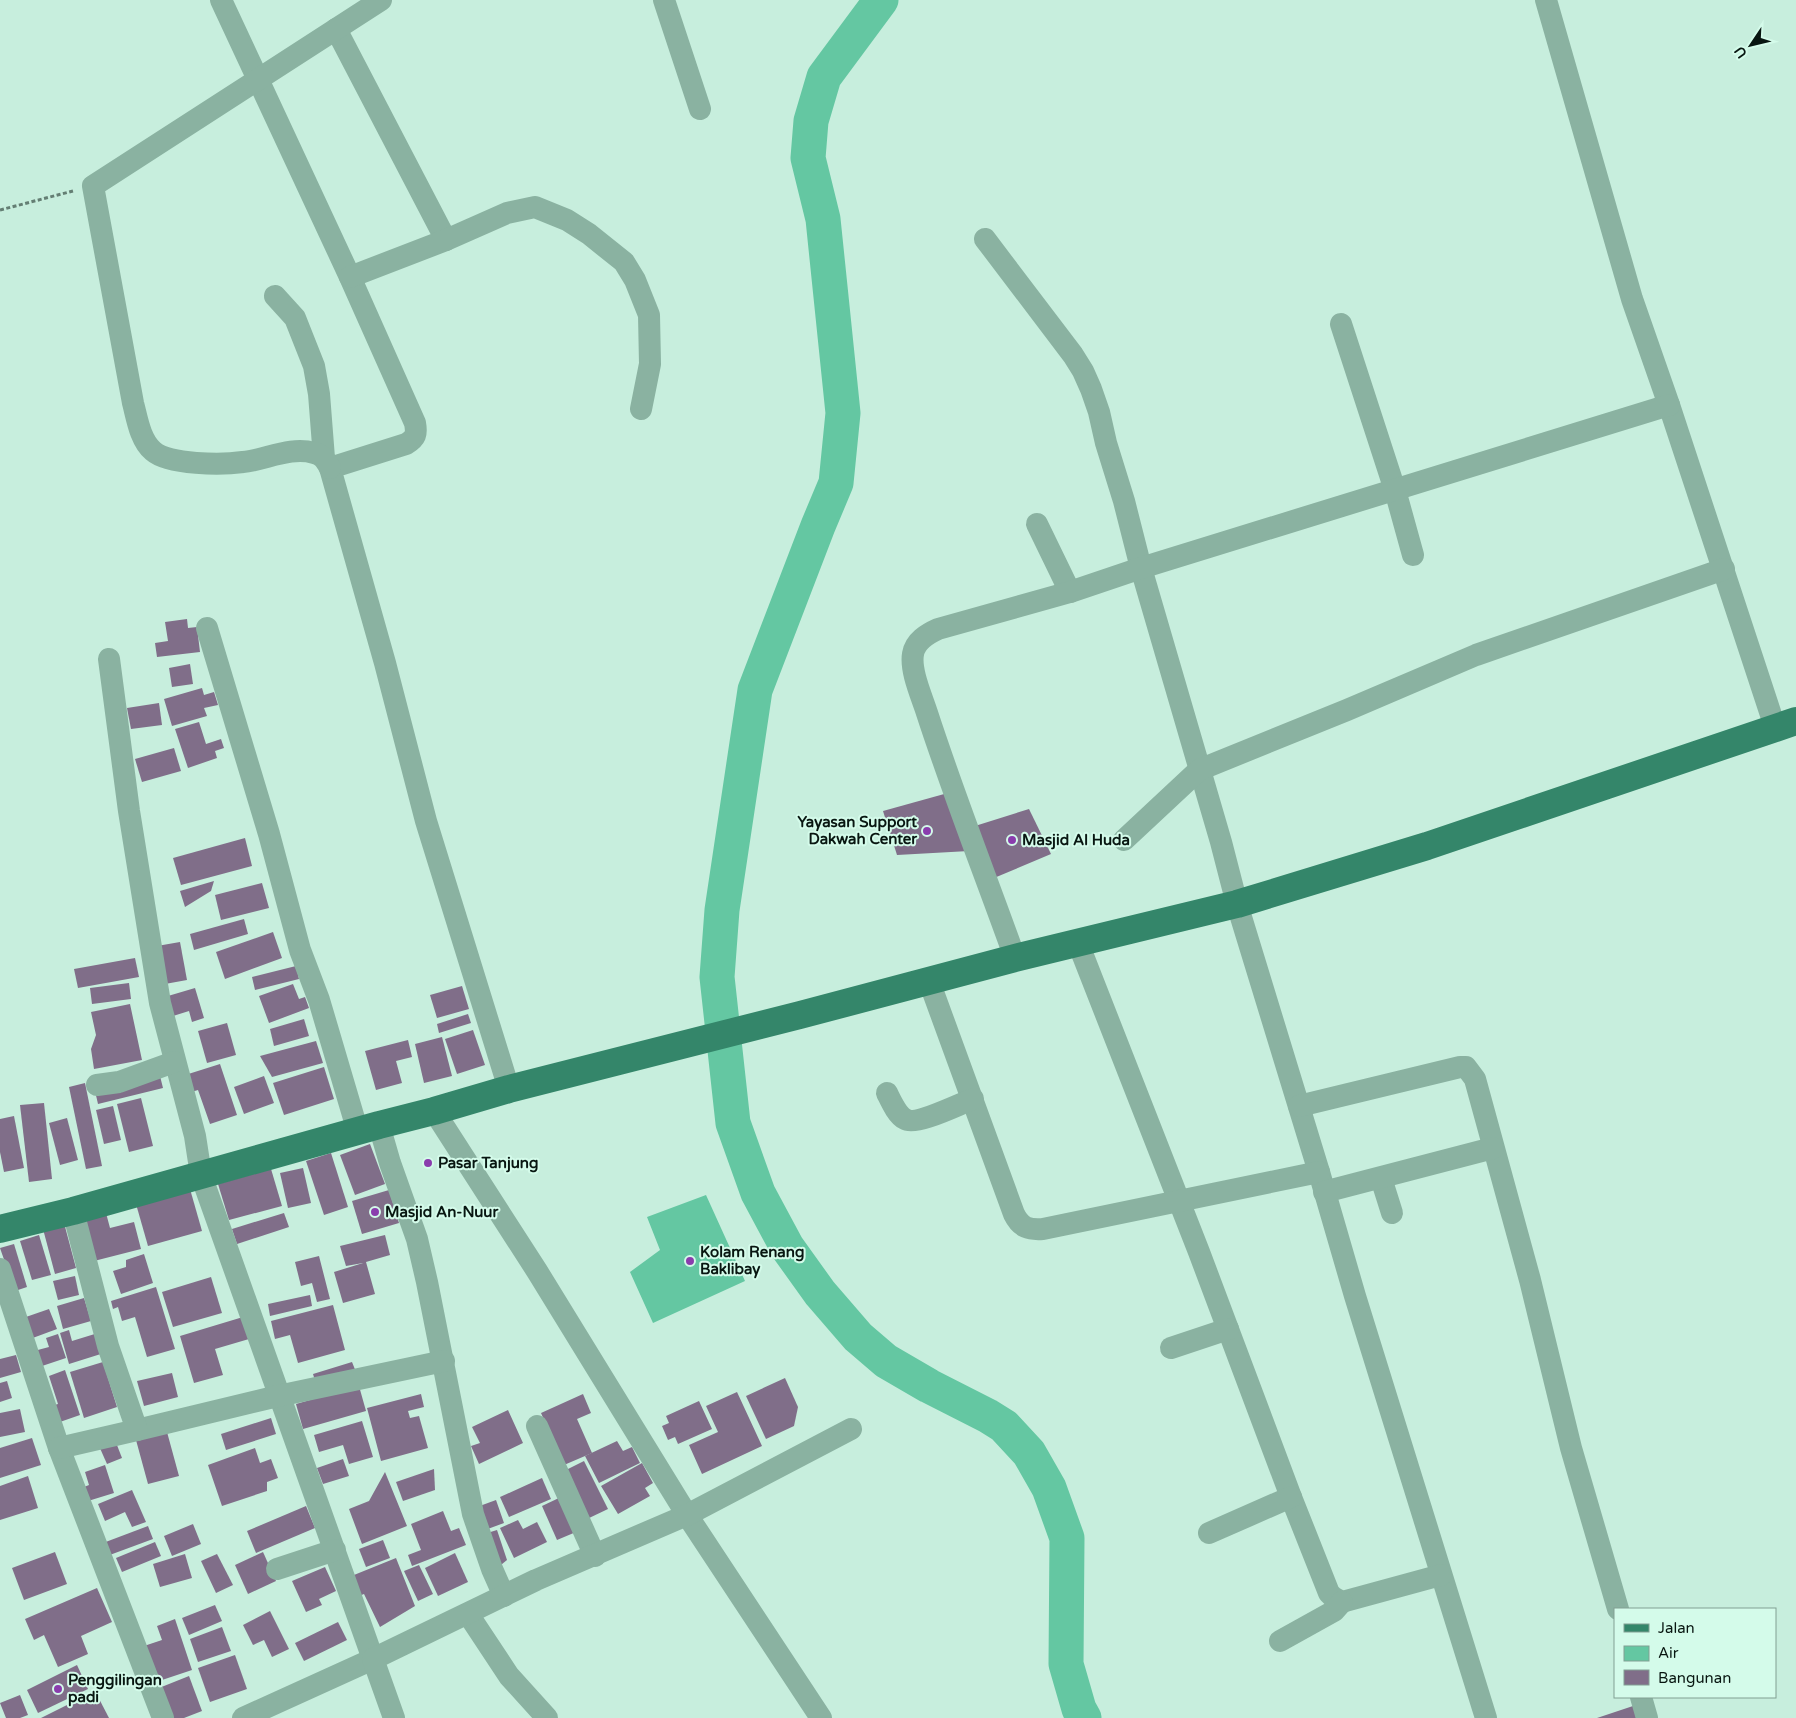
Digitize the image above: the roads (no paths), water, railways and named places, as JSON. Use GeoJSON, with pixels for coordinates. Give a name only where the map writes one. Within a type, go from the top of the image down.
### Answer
{"type":"FeatureCollection","features":[{"type":"Feature","properties":{"kind":"main road"},"geometry":{"type":"LineString","coordinates":[[0,1229],[73,1211],[434,1112],[509,1089],[1015,958],[1237,904],[1427,846],[1786,724]]}},
{"type":"Feature","properties":{"kind":"street"},"geometry":{"type":"LineString","coordinates":[[221,0],[350,277],[415,423],[416,433],[414,439],[406,444],[327,463]]}},
{"type":"Feature","properties":{"kind":"street"},"geometry":{"type":"LineString","coordinates":[[327,463],[314,453],[290,452],[242,462],[181,462],[164,458],[153,452],[140,431],[133,403],[93,186],[336,29],[352,8],[381,0]]}},
{"type":"Feature","properties":{"kind":"street"},"geometry":{"type":"LineString","coordinates":[[664,0],[700,109]]}},
{"type":"Feature","properties":{"kind":"street"},"geometry":{"type":"LineString","coordinates":[[1546,0],[1632,299],[1724,570],[1786,724]]}},
{"type":"Feature","properties":{"kind":"street"},"geometry":{"type":"LineString","coordinates":[[336,29],[446,240]]}},
{"type":"Feature","properties":{"kind":"street"},"geometry":{"type":"LineString","coordinates":[[350,277],[446,240],[507,213],[534,207],[567,220],[590,234],[624,262],[635,280],[649,315],[650,364],[642,409]]}},
{"type":"Feature","properties":{"kind":"street"},"geometry":{"type":"LineString","coordinates":[[985,240],[1083,371],[1099,412],[1141,568],[1237,904],[1358,1305],[1486,1718]]}},
{"type":"Feature","properties":{"kind":"street"},"geometry":{"type":"LineString","coordinates":[[275,296],[296,318],[314,366],[327,463],[385,663],[426,821],[509,1089]]}},
{"type":"Feature","properties":{"kind":"street"},"geometry":{"type":"LineString","coordinates":[[1341,324],[1395,490],[1413,555]]}},
{"type":"Feature","properties":{"kind":"street"},"geometry":{"type":"LineString","coordinates":[[1015,958],[935,738],[914,670],[913,654],[917,644],[925,635],[938,629],[1070,592],[1141,568],[1669,405]]}},
{"type":"Feature","properties":{"kind":"street"},"geometry":{"type":"LineString","coordinates":[[1037,524],[1070,592]]}},
{"type":"Feature","properties":{"kind":"street"},"geometry":{"type":"LineString","coordinates":[[1124,840],[1199,770],[1476,655],[1724,570]]}},
{"type":"Feature","properties":{"kind":"street"},"geometry":{"type":"LineString","coordinates":[[207,628],[269,834],[300,950],[369,1129],[390,1163],[417,1239],[444,1361],[473,1514],[492,1569],[504,1596]]}},
{"type":"Feature","properties":{"kind":"street"},"geometry":{"type":"LineString","coordinates":[[109,658],[129,811],[160,1003],[195,1136],[201,1175],[394,1718]]}},
{"type":"Feature","properties":{"kind":"street"},"geometry":{"type":"LineString","coordinates":[[1078,943],[1329,1593],[1342,1602]]}},
{"type":"Feature","properties":{"kind":"street"},"geometry":{"type":"LineString","coordinates":[[929,981],[1014,1214],[1018,1222],[1034,1230],[1179,1202],[1322,1182],[1382,1178],[1493,1148]]}},
{"type":"Feature","properties":{"kind":"street"},"geometry":{"type":"LineString","coordinates":[[97,1085],[128,1079],[174,1062]]}},
{"type":"Feature","properties":{"kind":"street"},"geometry":{"type":"LineString","coordinates":[[1299,1106],[1460,1066],[1466,1067],[1475,1079],[1530,1280],[1571,1448],[1618,1608]]}},
{"type":"Feature","properties":{"kind":"street"},"geometry":{"type":"LineString","coordinates":[[887,1093],[906,1121],[917,1121],[972,1099]]}},
{"type":"Feature","properties":{"kind":"street"},"geometry":{"type":"LineString","coordinates":[[434,1112],[537,1271],[688,1515],[822,1718]]}},
{"type":"Feature","properties":{"kind":"street"},"geometry":{"type":"LineString","coordinates":[[1382,1178],[1392,1213]]}},
{"type":"Feature","properties":{"kind":"street"},"geometry":{"type":"LineString","coordinates":[[73,1211],[108,1346],[137,1430]]}},
{"type":"Feature","properties":{"kind":"street"},"geometry":{"type":"LineString","coordinates":[[0,1269],[59,1448],[163,1718]]}},
{"type":"Feature","properties":{"kind":"street"},"geometry":{"type":"LineString","coordinates":[[1172,1348],[1228,1329]]}},
{"type":"Feature","properties":{"kind":"street"},"geometry":{"type":"LineString","coordinates":[[59,1448],[278,1396],[444,1361]]}},
{"type":"Feature","properties":{"kind":"street"},"geometry":{"type":"LineString","coordinates":[[537,1426],[595,1556]]}},
{"type":"Feature","properties":{"kind":"street"},"geometry":{"type":"LineString","coordinates":[[242,1718],[373,1659],[536,1580],[688,1515],[851,1429]]}},
{"type":"Feature","properties":{"kind":"street"},"geometry":{"type":"LineString","coordinates":[[1209,1533],[1291,1497]]}},
{"type":"Feature","properties":{"kind":"street"},"geometry":{"type":"LineString","coordinates":[[277,1569],[335,1550]]}},
{"type":"Feature","properties":{"kind":"street"},"geometry":{"type":"LineString","coordinates":[[1280,1640],[1334,1611],[1342,1602],[1441,1575]]}},
{"type":"Feature","properties":{"kind":"street"},"geometry":{"type":"LineString","coordinates":[[468,1614],[509,1676],[547,1718]]}},
{"type":"Feature","properties":{"kind":"street"},"geometry":{"type":"LineString","coordinates":[[1641,1698],[1646,1718]]}},
{"type":"Feature","properties":{"kind":"water","name":"Kolam Renang Baklibay"},"geometry":{"type":"Polygon","coordinates":[[[706,1195],[745,1281],[653,1323],[630,1272],[660,1250],[647,1217],[706,1195]]]}},
{"type":"Feature","properties":{"kind":"waterway"},"geometry":{"type":"LineString","coordinates":[[881,0],[824,77],[811,121],[808,158],[823,219],[843,413],[836,483],[755,690],[722,910],[717,977],[733,1123],[758,1193],[787,1247],[820,1293],[858,1337],[886,1361],[1004,1426],[1029,1453],[1049,1488],[1067,1538],[1066,1664],[1079,1709],[1084,1718]]}},
{"type":"Feature","properties":{"kind":"place","name":"Yayasan Support Dakwah Center"},"geometry":{"type":"Point","coordinates":[927,831]}},
{"type":"Feature","properties":{"kind":"place","name":"Masjid Al Huda"},"geometry":{"type":"Point","coordinates":[1012,840]}},
{"type":"Feature","properties":{"kind":"place","name":"Pasar Tanjung"},"geometry":{"type":"Point","coordinates":[428,1163]}},
{"type":"Feature","properties":{"kind":"place","name":"Masjid An-Nuur"},"geometry":{"type":"Point","coordinates":[375,1212]}},
{"type":"Feature","properties":{"kind":"place","name":"Kolam Renang Baklibay"},"geometry":{"type":"Point","coordinates":[690,1261]}},
{"type":"Feature","properties":{"kind":"place","name":"Penggilingan padi"},"geometry":{"type":"Point","coordinates":[58,1689]}}]}
